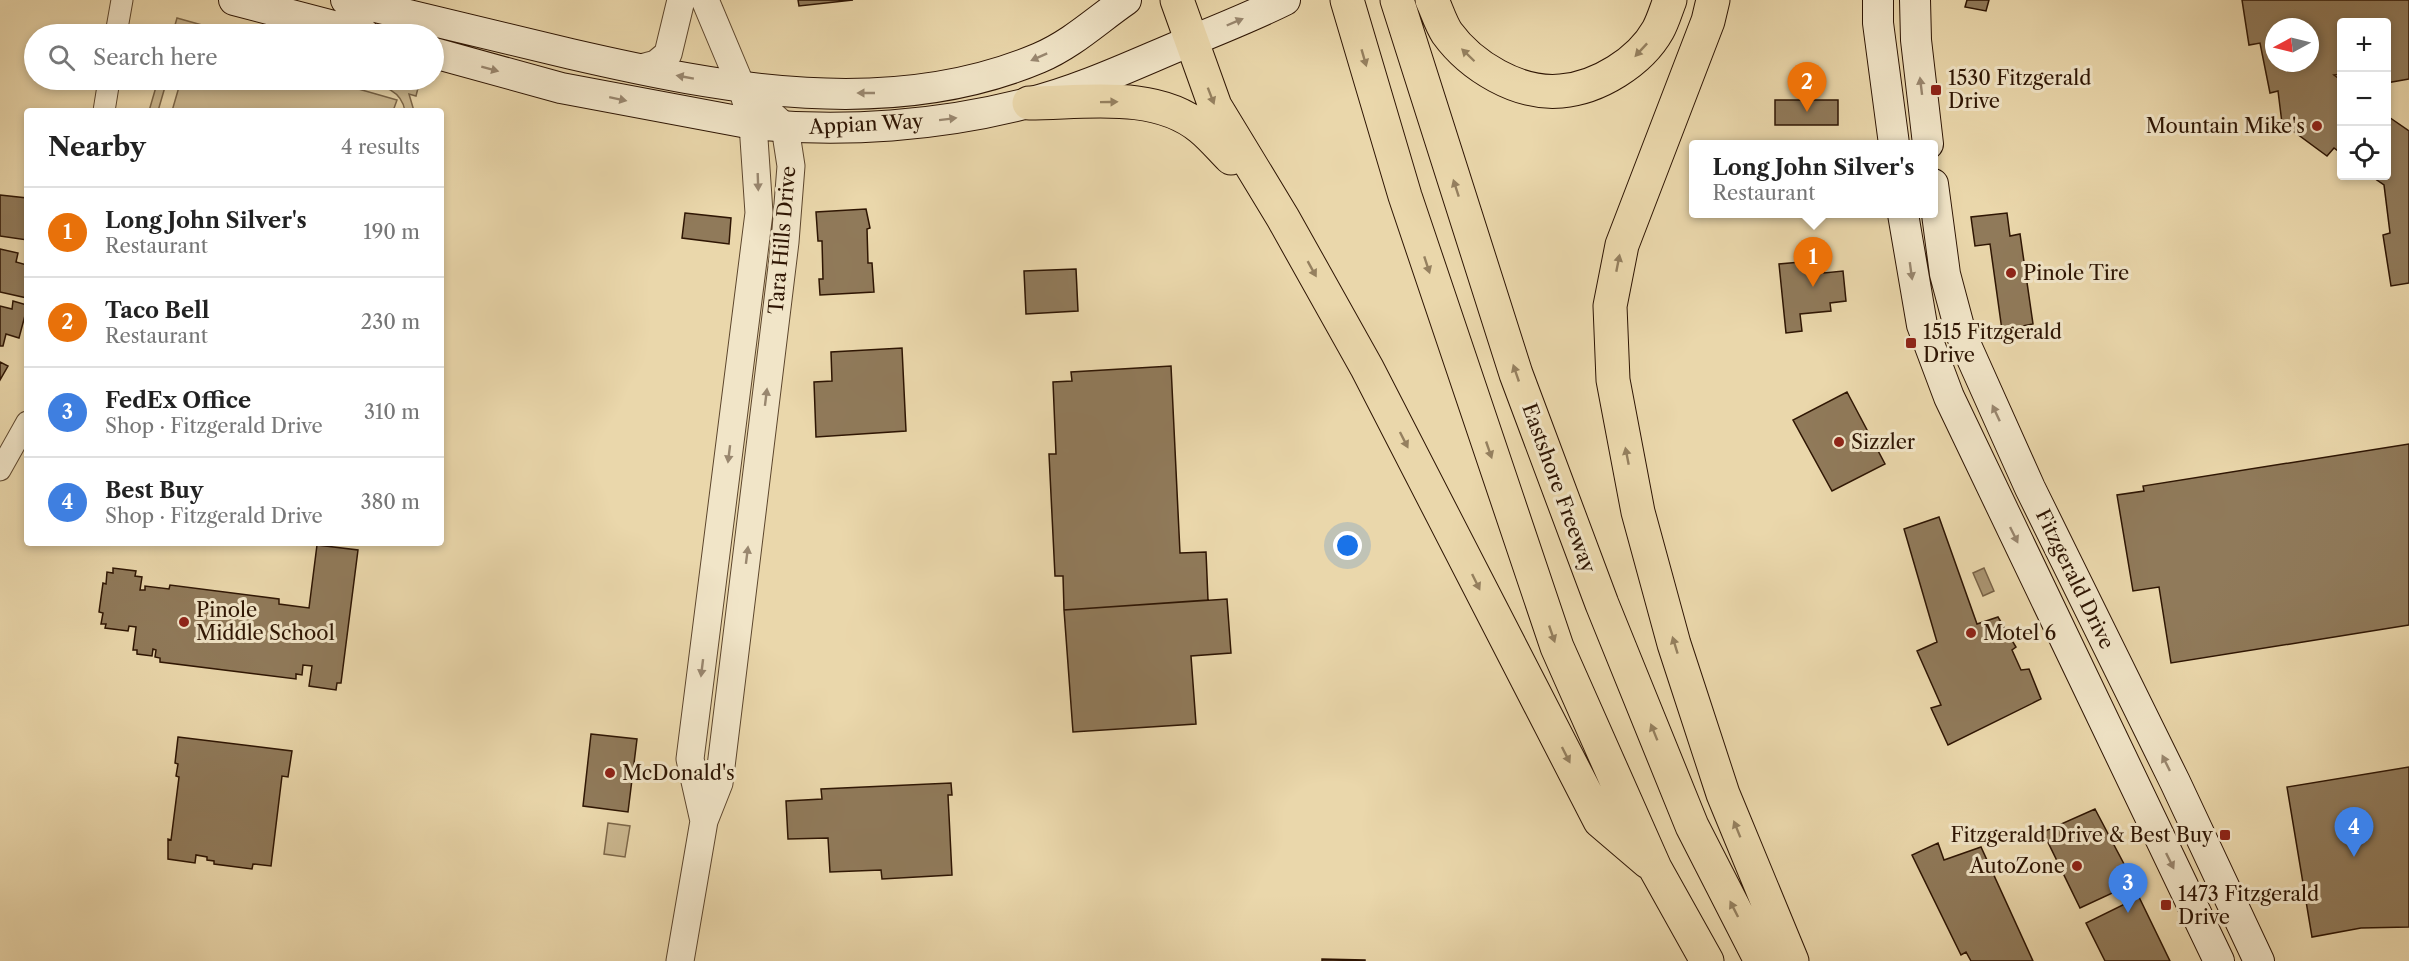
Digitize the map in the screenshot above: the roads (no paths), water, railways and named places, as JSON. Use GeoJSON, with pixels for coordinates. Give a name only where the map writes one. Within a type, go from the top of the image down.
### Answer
{"type":"FeatureCollection","features":[{"type":"Feature","properties":{"kind":"highway"},"geometry":{"type":"LineString","coordinates":[[1177,0],[1215,106],[1283,218],[1367,368],[1600,822],[1655,868]]}},
{"type":"Feature","properties":{"kind":"highway"},"geometry":{"type":"LineString","coordinates":[[1347,0],[1405,196],[1557,647],[1655,868],[1707,961]]}},
{"type":"Feature","properties":{"kind":"highway","name":"Eastshore Freeway"},"geometry":{"type":"LineString","coordinates":[[1397,0],[1516,374],[1602,604],[1692,826],[1761,961]]}},
{"type":"Feature","properties":{"kind":"highway"},"geometry":{"type":"LineString","coordinates":[[1432,0],[1446,32],[1470,58],[1496,75],[1528,88],[1561,91],[1617,72],[1640,54],[1658,30],[1670,0]]}},
{"type":"Feature","properties":{"kind":"highway"},"geometry":{"type":"LineString","coordinates":[[1713,0],[1622,245],[1610,306],[1613,380],[1638,512],[1674,644],[1723,794],[1792,961]]}},
{"type":"Feature","properties":{"kind":"highway"},"geometry":{"type":"LineString","coordinates":[[1029,103],[1127,101],[1168,110],[1200,127],[1246,173],[1283,218]]}},
{"type":"Feature","properties":{"kind":"main road"},"geometry":{"type":"LineString","coordinates":[[234,0],[326,24]]}},
{"type":"Feature","properties":{"kind":"main road","name":"Appian Way"},"geometry":{"type":"LineString","coordinates":[[346,0],[638,69],[742,88],[814,93],[891,93],[969,81],[1040,57],[1071,41],[1126,0]]}},
{"type":"Feature","properties":{"kind":"main road"},"geometry":{"type":"LineString","coordinates":[[1878,0],[1878,23],[1893,140]]}},
{"type":"Feature","properties":{"kind":"main road"},"geometry":{"type":"LineString","coordinates":[[1915,0],[1916,40],[1928,140]]}},
{"type":"Feature","properties":{"kind":"main road","name":"Appian Way"},"geometry":{"type":"LineString","coordinates":[[444,56],[561,88],[753,124],[820,127],[906,124],[963,117],[1029,103],[1102,78],[1283,1]]}},
{"type":"Feature","properties":{"kind":"main road","name":"Fitzgerald Drive"},"geometry":{"type":"LineString","coordinates":[[1904,218],[1922,325],[1949,397],[2219,961]]}},
{"type":"Feature","properties":{"kind":"main road","name":"Fitzgerald Drive"},"geometry":{"type":"LineString","coordinates":[[1938,218],[1945,274],[1961,334],[2030,488],[2175,782],[2259,961]]}},
{"type":"Feature","properties":{"kind":"street"},"geometry":{"type":"LineString","coordinates":[[118,24],[122,0]]}},
{"type":"Feature","properties":{"kind":"street"},"geometry":{"type":"LineString","coordinates":[[638,69],[656,64],[668,54],[681,0]]}},
{"type":"Feature","properties":{"kind":"street","name":"Tara Hills Drive"},"geometry":{"type":"LineString","coordinates":[[704,821],[690,759],[757,239],[758,192],[753,124],[742,88],[705,0]]}},
{"type":"Feature","properties":{"kind":"street"},"geometry":{"type":"LineString","coordinates":[[742,88],[785,127]]}},
{"type":"Feature","properties":{"kind":"street"},"geometry":{"type":"LineString","coordinates":[[104,108],[107,90]]}},
{"type":"Feature","properties":{"kind":"street","name":"Tara Hills Drive"},"geometry":{"type":"LineString","coordinates":[[680,961],[704,821],[719,783],[785,242],[790,166],[785,127]]}},
{"type":"Feature","properties":{"kind":"street"},"geometry":{"type":"LineString","coordinates":[[788,196],[799,157],[810,135],[820,127]]}},
{"type":"Feature","properties":{"kind":"street"},"geometry":{"type":"LineString","coordinates":[[0,470],[24,427]]}},
{"type":"Feature","properties":{"kind":"place","name":"1530 Fitzgerald Drive"},"geometry":{"type":"Point","coordinates":[1936,90]}},
{"type":"Feature","properties":{"kind":"place","name":"Taco Bell"},"geometry":{"type":"Point","coordinates":[1807,112]}},
{"type":"Feature","properties":{"kind":"place","name":"Mountain Mike's"},"geometry":{"type":"Point","coordinates":[2317,126]}},
{"type":"Feature","properties":{"kind":"place","name":"Pinole Tire"},"geometry":{"type":"Point","coordinates":[2011,273]}},
{"type":"Feature","properties":{"kind":"place","name":"Long John Silver's"},"geometry":{"type":"Point","coordinates":[1813,287]}},
{"type":"Feature","properties":{"kind":"place","name":"1515 Fitzgerald Drive"},"geometry":{"type":"Point","coordinates":[1911,343]}},
{"type":"Feature","properties":{"kind":"place","name":"Sizzler"},"geometry":{"type":"Point","coordinates":[1839,442]}},
{"type":"Feature","properties":{"kind":"place","name":"Pinole Middle School"},"geometry":{"type":"Point","coordinates":[184,622]}},
{"type":"Feature","properties":{"kind":"place","name":"Motel 6"},"geometry":{"type":"Point","coordinates":[1971,633]}},
{"type":"Feature","properties":{"kind":"place","name":"McDonald's"},"geometry":{"type":"Point","coordinates":[610,773]}},
{"type":"Feature","properties":{"kind":"place","name":"Fitzgerald Drive & Best Buy"},"geometry":{"type":"Point","coordinates":[2225,835]}},
{"type":"Feature","properties":{"kind":"place","name":"Best Buy"},"geometry":{"type":"Point","coordinates":[2354,857]}},
{"type":"Feature","properties":{"kind":"place","name":"AutoZone"},"geometry":{"type":"Point","coordinates":[2077,866]}},
{"type":"Feature","properties":{"kind":"place","name":"1473 Fitzgerald Drive"},"geometry":{"type":"Point","coordinates":[2166,905]}},
{"type":"Feature","properties":{"kind":"place","name":"FedEx Office"},"geometry":{"type":"Point","coordinates":[2128,913]}}]}
